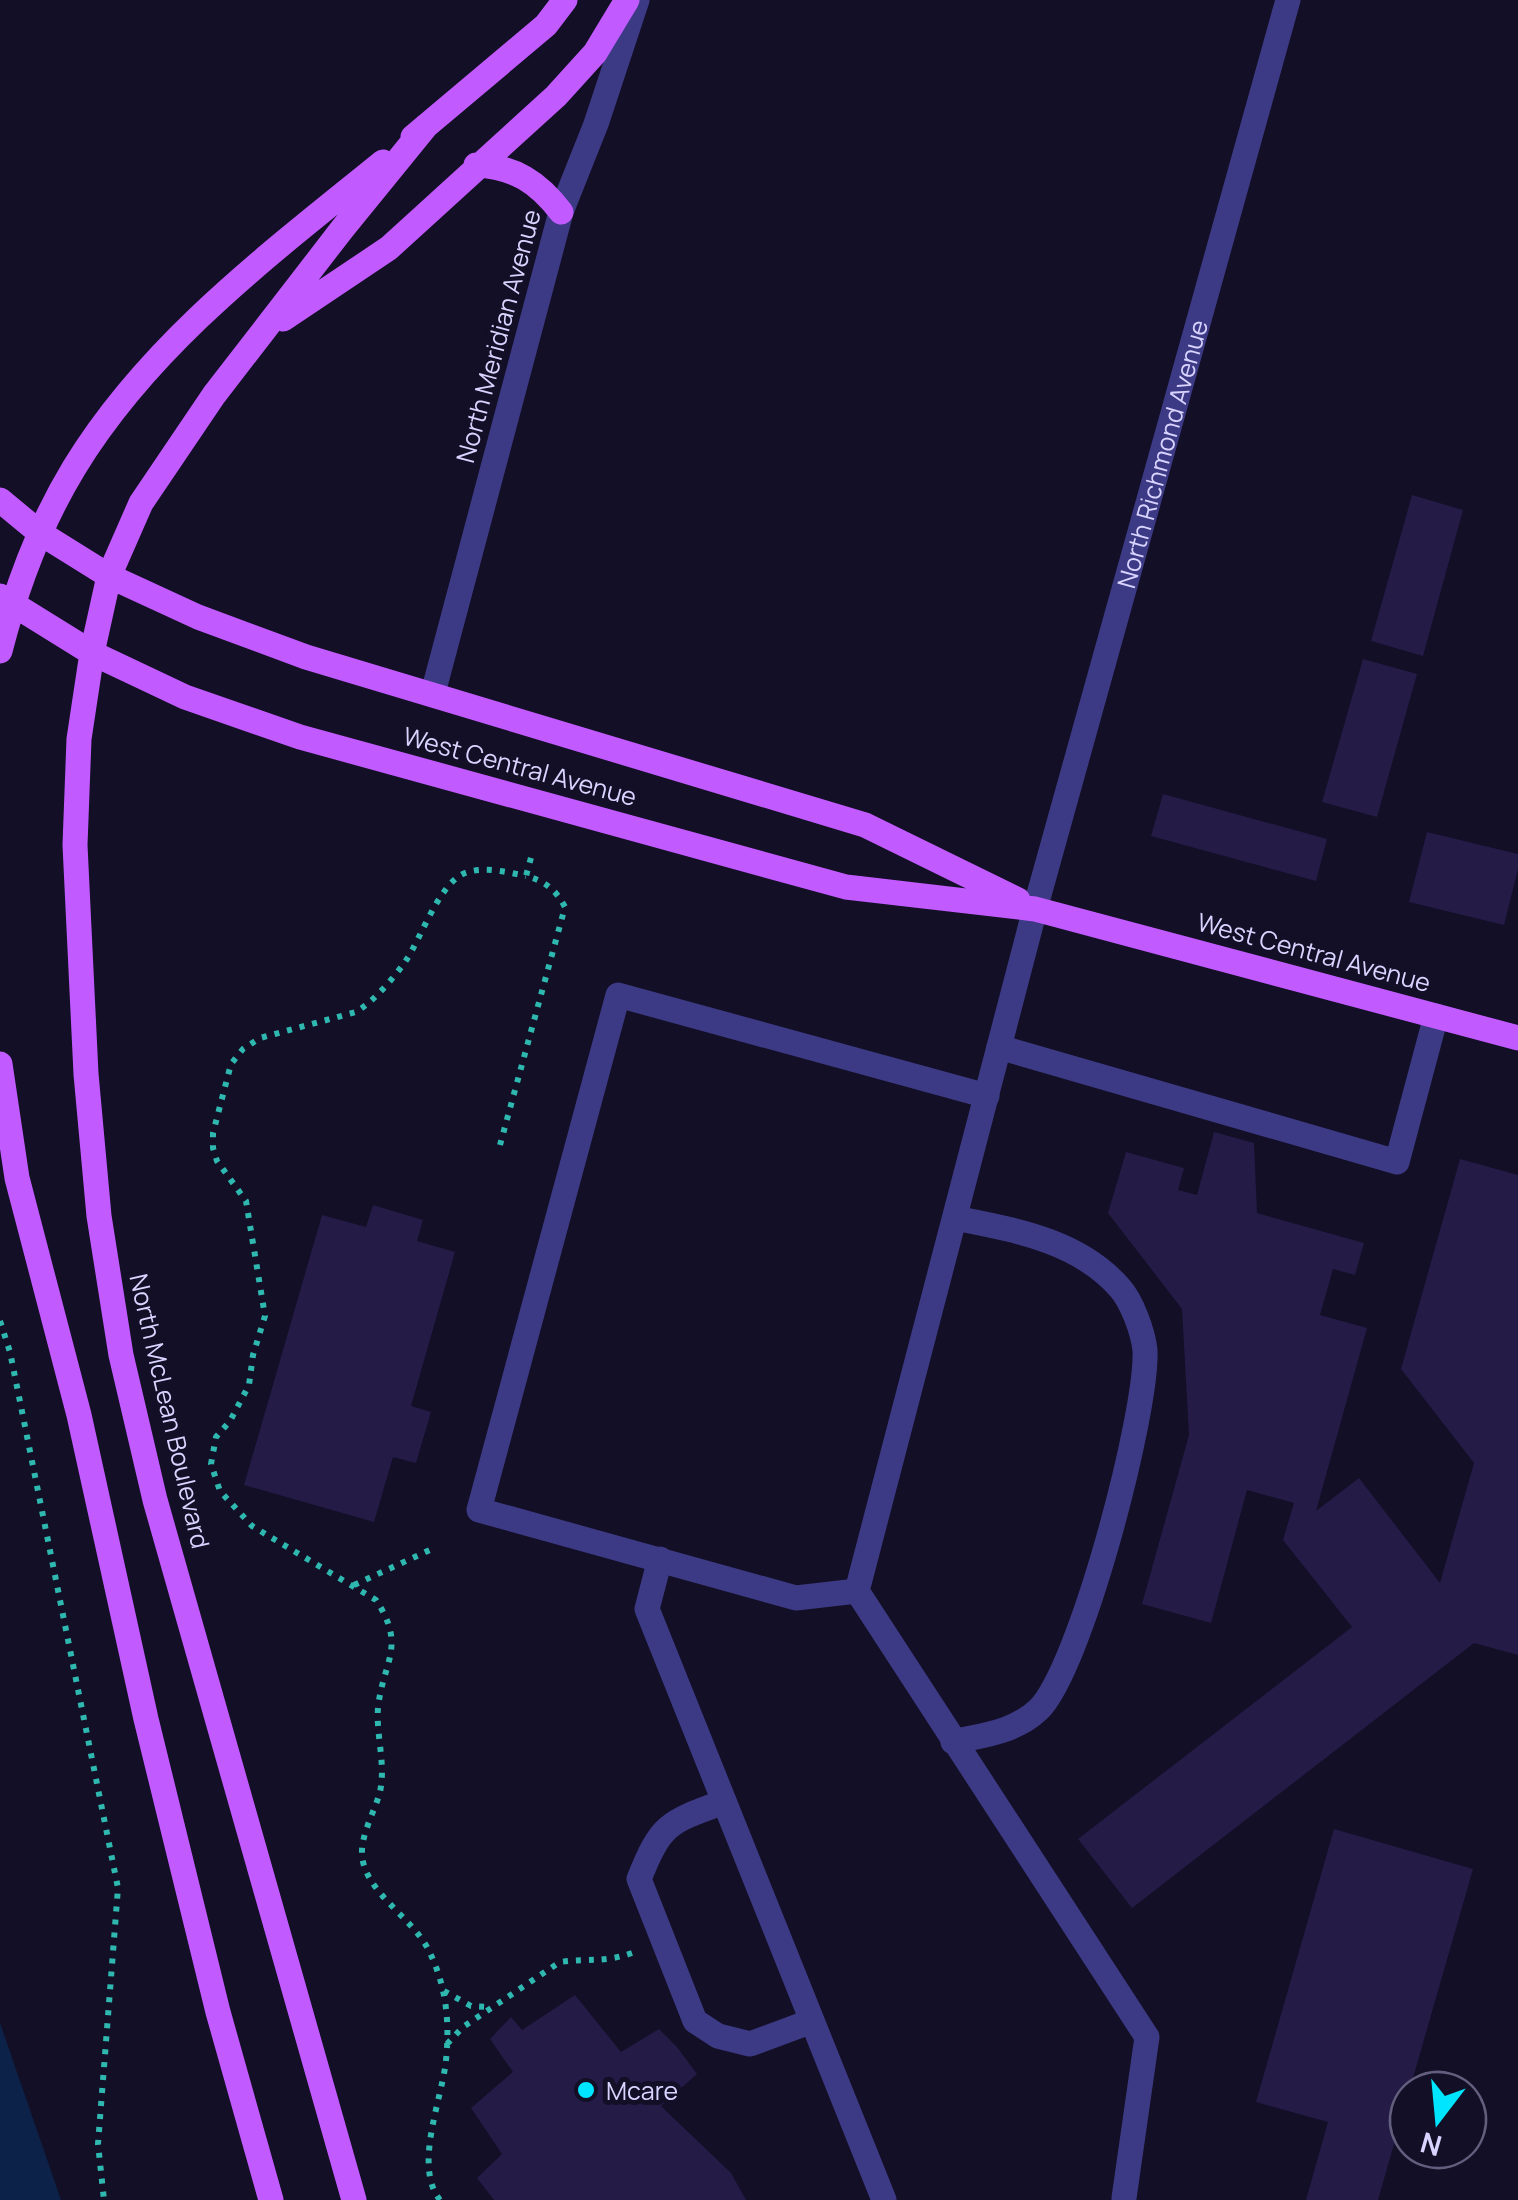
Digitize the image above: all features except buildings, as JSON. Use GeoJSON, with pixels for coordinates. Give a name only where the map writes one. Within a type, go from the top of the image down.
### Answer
{"type":"FeatureCollection","features":[{"type":"Feature","properties":{"kind":"main road"},"geometry":{"type":"LineString","coordinates":[[0,652],[6,601],[40,533],[74,467],[140,379],[243,276],[546,25],[565,0]]}},
{"type":"Feature","properties":{"kind":"main road"},"geometry":{"type":"LineString","coordinates":[[266,330],[389,248],[556,96],[595,54],[627,0]]}},
{"type":"Feature","properties":{"kind":"main road"},"geometry":{"type":"LineString","coordinates":[[0,500],[40,533],[110,576],[159,473],[426,126]]}},
{"type":"Feature","properties":{"kind":"main road"},"geometry":{"type":"LineString","coordinates":[[476,166],[496,166],[532,181],[561,212]]}},
{"type":"Feature","properties":{"kind":"main road","name":"West Central Avenue"},"geometry":{"type":"LineString","coordinates":[[110,576],[198,616],[306,657],[865,826],[1036,909]]}},
{"type":"Feature","properties":{"kind":"main road","name":"North McLean Boulevard"},"geometry":{"type":"LineString","coordinates":[[110,576],[92,653],[79,739],[75,845],[86,1074],[97,1198],[121,1355],[165,1537],[354,2200]]}},
{"type":"Feature","properties":{"kind":"main road","name":"West Central Avenue"},"geometry":{"type":"LineString","coordinates":[[6,601],[92,653],[185,697],[300,737],[846,887],[1036,909],[1518,1038]]}},
{"type":"Feature","properties":{"kind":"main road"},"geometry":{"type":"LineString","coordinates":[[0,1064],[17,1178],[79,1415],[146,1719],[218,2012],[271,2200]]}},
{"type":"Feature","properties":{"kind":"main road"},"geometry":{"type":"LineString","coordinates":[[0,1136],[17,1178]]}},
{"type":"Feature","properties":{"kind":"street","name":"North Meridian Avenue"},"geometry":{"type":"LineString","coordinates":[[433,693],[561,212],[596,124],[637,0]]}},
{"type":"Feature","properties":{"kind":"street","name":"North Richmond Avenue"},"geometry":{"type":"LineString","coordinates":[[857,1591],[1036,909],[1288,0]]}},
{"type":"Feature","properties":{"kind":"street"},"geometry":{"type":"LineString","coordinates":[[987,1096],[618,996],[480,1510],[796,1598],[857,1591],[1147,2037],[1126,2199]]}},
{"type":"Feature","properties":{"kind":"street"},"geometry":{"type":"LineString","coordinates":[[999,1048],[1397,1162],[1436,1016]]}},
{"type":"Feature","properties":{"kind":"street"},"geometry":{"type":"LineString","coordinates":[[954,1218],[1071,1249],[1093,1265],[1122,1290],[1138,1324],[1144,1362],[1134,1442],[1072,1653],[1053,1693],[1022,1722],[954,1742]]}},
{"type":"Feature","properties":{"kind":"street"},"geometry":{"type":"LineString","coordinates":[[660,1559],[647,1610],[884,2200]]}},
{"type":"Feature","properties":{"kind":"street"},"geometry":{"type":"LineString","coordinates":[[724,1802],[684,1816],[656,1837],[639,1879],[695,2021],[718,2036],[750,2044],[812,2021]]}},
{"type":"Feature","properties":{"kind":"path"},"geometry":{"type":"LineString","coordinates":[[526,876],[532,854]]}},
{"type":"Feature","properties":{"kind":"path"},"geometry":{"type":"LineString","coordinates":[[440,2200],[434,2193],[427,2162],[447,2045],[444,1991],[427,1946],[371,1880],[362,1851],[380,1789],[383,1760],[378,1711],[392,1657],[392,1634],[376,1600],[252,1526],[220,1491],[212,1471],[216,1437],[230,1421],[249,1385],[265,1316],[246,1202],[218,1162],[213,1132],[231,1064],[243,1050],[260,1038],[356,1012],[367,1005],[404,964],[445,890],[462,874],[496,870],[546,884],[565,907],[500,1145]]}},
{"type":"Feature","properties":{"kind":"path"},"geometry":{"type":"LineString","coordinates":[[0,1321],[10,1352],[118,1888],[98,2144],[104,2200]]}},
{"type":"Feature","properties":{"kind":"path"},"geometry":{"type":"LineString","coordinates":[[354,1585],[432,1548]]}},
{"type":"Feature","properties":{"kind":"path"},"geometry":{"type":"LineString","coordinates":[[447,2045],[463,2027],[560,1962],[598,1962],[632,1953]]}},
{"type":"Feature","properties":{"kind":"path"},"geometry":{"type":"LineString","coordinates":[[444,1991],[470,2006],[491,2007]]}},
{"type":"Feature","properties":{"kind":"water"},"geometry":{"type":"Polygon","coordinates":[[[0,2023],[61,2200],[0,2200],[0,2023]]]}},
{"type":"Feature","properties":{"kind":"place","name":"Mcare"},"geometry":{"type":"Point","coordinates":[586,2090]}}]}
